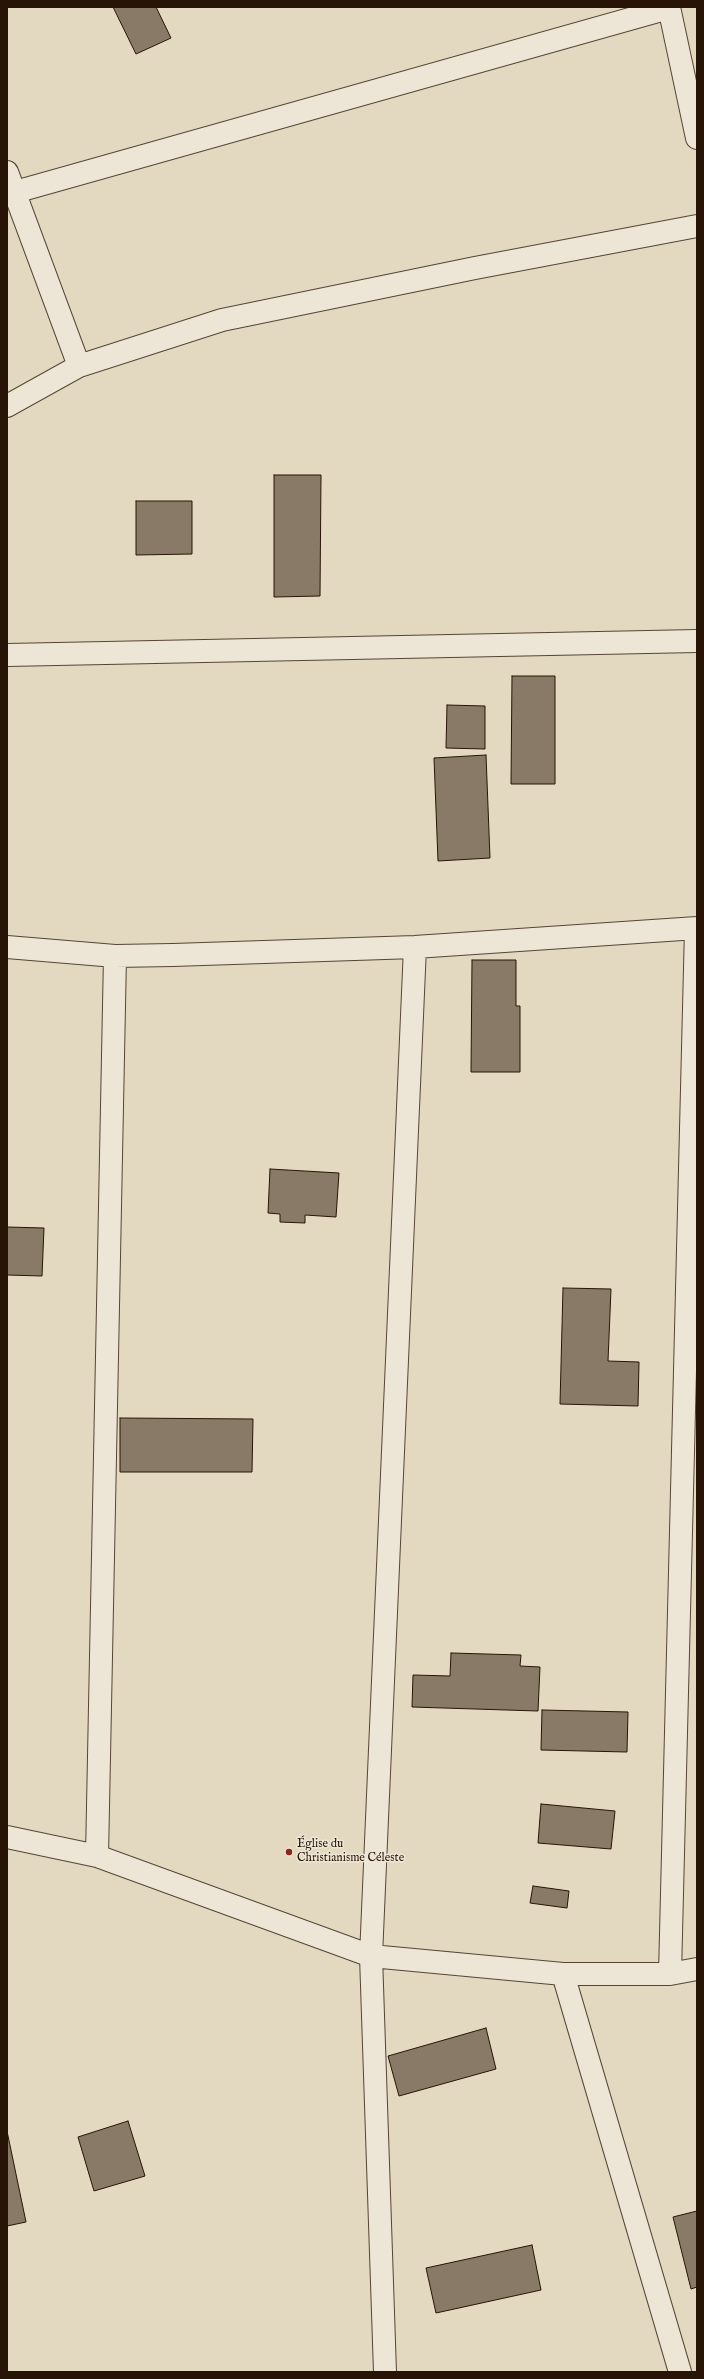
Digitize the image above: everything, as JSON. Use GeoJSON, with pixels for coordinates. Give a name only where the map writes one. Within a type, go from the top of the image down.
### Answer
{"type":"FeatureCollection","features":[{"type":"Feature","properties":{"kind":"street"},"geometry":{"type":"LineString","coordinates":[[79,366],[11,182],[669,7],[697,138]]}},
{"type":"Feature","properties":{"kind":"street"},"geometry":{"type":"LineString","coordinates":[[7,406],[79,366],[132,347],[229,319],[475,268],[697,226]]}},
{"type":"Feature","properties":{"kind":"street"},"geometry":{"type":"LineString","coordinates":[[7,655],[697,641]]}},
{"type":"Feature","properties":{"kind":"street"},"geometry":{"type":"LineString","coordinates":[[7,947],[115,956],[415,947],[696,928],[670,1974]]}},
{"type":"Feature","properties":{"kind":"street"},"geometry":{"type":"LineString","coordinates":[[385,2372],[371,1956],[415,947]]}},
{"type":"Feature","properties":{"kind":"street"},"geometry":{"type":"LineString","coordinates":[[97,1856],[115,956]]}},
{"type":"Feature","properties":{"kind":"street"},"geometry":{"type":"LineString","coordinates":[[7,1837],[97,1856],[371,1956],[563,1974],[670,1974],[697,1969]]}},
{"type":"Feature","properties":{"kind":"street"},"geometry":{"type":"LineString","coordinates":[[563,1974],[680,2372],[697,2370]]}},
{"type":"Feature","properties":{"kind":"building"},"geometry":{"type":"Polygon","coordinates":[[[113,7],[156,7],[171,38],[136,54],[113,7]]]}},
{"type":"Feature","properties":{"kind":"building"},"geometry":{"type":"Polygon","coordinates":[[[274,475],[321,475],[320,596],[274,597],[274,475]]]}},
{"type":"Feature","properties":{"kind":"building"},"geometry":{"type":"Polygon","coordinates":[[[136,501],[192,501],[192,554],[136,555],[136,501]]]}},
{"type":"Feature","properties":{"kind":"building"},"geometry":{"type":"Polygon","coordinates":[[[512,676],[555,676],[555,784],[511,784],[512,676]]]}},
{"type":"Feature","properties":{"kind":"building"},"geometry":{"type":"Polygon","coordinates":[[[447,705],[485,706],[485,749],[446,748],[447,705]]]}},
{"type":"Feature","properties":{"kind":"building"},"geometry":{"type":"Polygon","coordinates":[[[486,755],[490,858],[438,861],[434,758],[486,755]]]}},
{"type":"Feature","properties":{"kind":"building"},"geometry":{"type":"Polygon","coordinates":[[[472,960],[516,960],[516,1006],[520,1006],[520,1072],[471,1072],[472,960]]]}},
{"type":"Feature","properties":{"kind":"building"},"geometry":{"type":"Polygon","coordinates":[[[270,1169],[339,1173],[336,1217],[305,1215],[305,1223],[280,1222],[280,1214],[268,1213],[270,1169]]]}},
{"type":"Feature","properties":{"kind":"building"},"geometry":{"type":"Polygon","coordinates":[[[7,1227],[44,1228],[42,1276],[7,1275],[7,1227]]]}},
{"type":"Feature","properties":{"kind":"building"},"geometry":{"type":"Polygon","coordinates":[[[563,1288],[611,1289],[608,1361],[639,1362],[638,1406],[560,1404],[563,1288]]]}},
{"type":"Feature","properties":{"kind":"building"},"geometry":{"type":"Polygon","coordinates":[[[120,1418],[253,1419],[252,1472],[120,1472],[120,1418]]]}},
{"type":"Feature","properties":{"kind":"building"},"geometry":{"type":"Polygon","coordinates":[[[451,1653],[521,1655],[520,1666],[540,1667],[538,1711],[412,1707],[413,1675],[450,1676],[451,1653]]]}},
{"type":"Feature","properties":{"kind":"building"},"geometry":{"type":"Polygon","coordinates":[[[542,1710],[628,1712],[627,1752],[541,1750],[542,1710]]]}},
{"type":"Feature","properties":{"kind":"building"},"geometry":{"type":"Polygon","coordinates":[[[541,1804],[615,1811],[611,1849],[538,1843],[541,1804]]]}},
{"type":"Feature","properties":{"kind":"building"},"geometry":{"type":"Polygon","coordinates":[[[533,1886],[569,1891],[567,1908],[530,1903],[533,1886]]]}},
{"type":"Feature","properties":{"kind":"building"},"geometry":{"type":"Polygon","coordinates":[[[486,2028],[496,2069],[399,2096],[388,2056],[486,2028]]]}},
{"type":"Feature","properties":{"kind":"building"},"geometry":{"type":"Polygon","coordinates":[[[128,2121],[145,2176],[94,2191],[78,2137],[128,2121]]]}},
{"type":"Feature","properties":{"kind":"building"},"geometry":{"type":"Polygon","coordinates":[[[7,2131],[26,2222],[7,2226],[7,2131]]]}},
{"type":"Feature","properties":{"kind":"building"},"geometry":{"type":"Polygon","coordinates":[[[697,2211],[697,2287],[691,2289],[673,2217],[697,2211]]]}},
{"type":"Feature","properties":{"kind":"building"},"geometry":{"type":"Polygon","coordinates":[[[532,2245],[541,2290],[436,2313],[426,2268],[532,2245]]]}},
{"type":"Feature","properties":{"kind":"place","name":"Église du Christianisme Céleste"},"geometry":{"type":"Point","coordinates":[289,1852]}}]}
